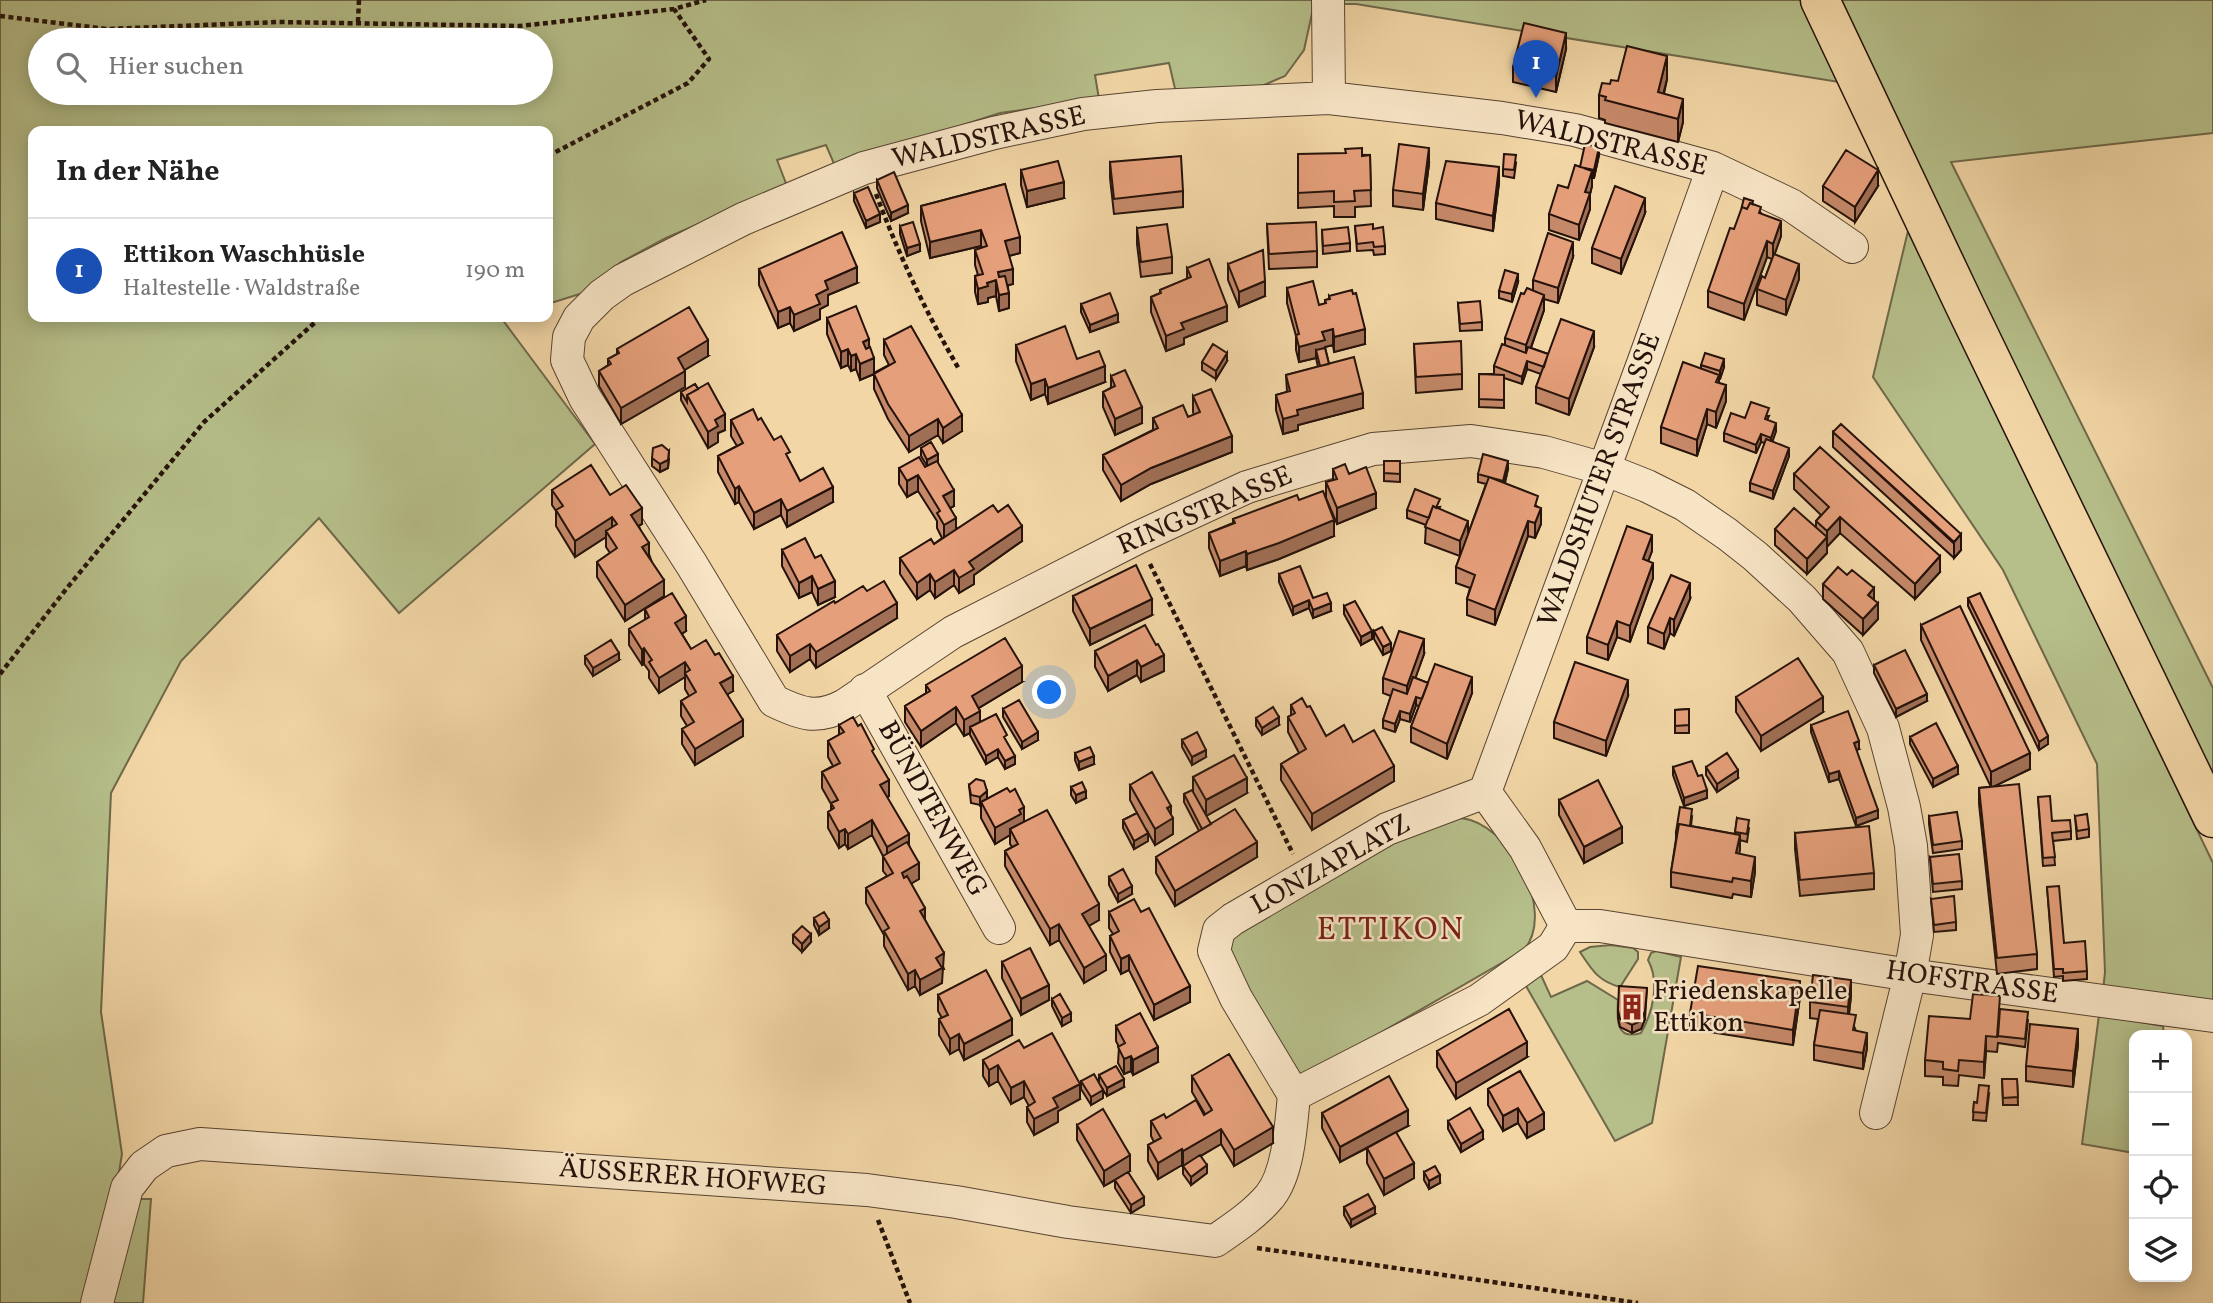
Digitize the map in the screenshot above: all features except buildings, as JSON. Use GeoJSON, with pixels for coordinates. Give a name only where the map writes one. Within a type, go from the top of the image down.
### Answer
{"type":"FeatureCollection","features":[{"type":"Feature","properties":{"kind":"main road"},"geometry":{"type":"LineString","coordinates":[[1820,0],[2213,818]]}},
{"type":"Feature","properties":{"kind":"street"},"geometry":{"type":"LineString","coordinates":[[1328,0],[1329,98]]}},
{"type":"Feature","properties":{"kind":"street","name":"WALDSTRASSE"},"geometry":{"type":"LineString","coordinates":[[774,701],[692,565],[585,398],[567,359],[569,337],[579,318],[602,295],[623,280],[743,219],[864,168],[994,133],[1083,114],[1157,106],[1329,98],[1502,118],[1575,130],[1713,168],[1791,205],[1852,247]]}},
{"type":"Feature","properties":{"kind":"street","name":"WALDSHUTER STRASSE"},"geometry":{"type":"LineString","coordinates":[[1485,792],[1713,168]]}},
{"type":"Feature","properties":{"kind":"street","name":"RINGSTRASSE"},"geometry":{"type":"LineString","coordinates":[[774,701],[813,715],[829,713],[953,632],[1137,538],[1247,487],[1373,449],[1471,441],[1544,452],[1604,469],[1676,500],[1727,534],[1802,599],[1848,652],[1884,728],[1904,807],[1917,935],[1877,1113]]}},
{"type":"Feature","properties":{"kind":"street","name":"BÜNDTENWEG"},"geometry":{"type":"LineString","coordinates":[[865,690],[999,928]]}},
{"type":"Feature","properties":{"kind":"street"},"geometry":{"type":"LineString","coordinates":[[1214,1241],[1249,1217],[1272,1194],[1288,1142],[1294,1095],[1479,1000],[1553,947],[1566,926],[1525,848],[1485,792]]}},
{"type":"Feature","properties":{"kind":"street","name":"LONZAPLATZ"},"geometry":{"type":"LineString","coordinates":[[1294,1095],[1236,998],[1214,951],[1219,930],[1387,829],[1485,792]]}},
{"type":"Feature","properties":{"kind":"street","name":"HOFSTRASSE"},"geometry":{"type":"LineString","coordinates":[[1566,926],[1600,926],[1910,975],[2213,1016]]}},
{"type":"Feature","properties":{"kind":"street","name":"ÄUSSERER HOFWEG"},"geometry":{"type":"LineString","coordinates":[[97,1303],[127,1188],[144,1166],[166,1151],[193,1146],[867,1190],[956,1202],[1068,1222],[1214,1241]]}},
{"type":"Feature","properties":{"kind":"path"},"geometry":{"type":"LineString","coordinates":[[358,22],[359,0]]}},
{"type":"Feature","properties":{"kind":"path"},"geometry":{"type":"LineString","coordinates":[[131,28],[278,22],[520,26],[674,9],[706,0]]}},
{"type":"Feature","properties":{"kind":"path"},"geometry":{"type":"LineString","coordinates":[[553,153],[688,83],[709,59],[674,9]]}},
{"type":"Feature","properties":{"kind":"path"},"geometry":{"type":"LineString","coordinates":[[0,16],[99,28]]}},
{"type":"Feature","properties":{"kind":"path"},"geometry":{"type":"LineString","coordinates":[[874,191],[899,256],[959,369]]}},
{"type":"Feature","properties":{"kind":"path"},"geometry":{"type":"LineString","coordinates":[[0,674],[66,588],[204,422],[315,322]]}},
{"type":"Feature","properties":{"kind":"path"},"geometry":{"type":"LineString","coordinates":[[1137,538],[1305,877]]}},
{"type":"Feature","properties":{"kind":"path"},"geometry":{"type":"LineString","coordinates":[[867,1190],[910,1303]]}},
{"type":"Feature","properties":{"kind":"path"},"geometry":{"type":"LineString","coordinates":[[1214,1241],[1638,1303]]}},
{"type":"Feature","properties":{"kind":"green space"},"geometry":{"type":"Polygon","coordinates":[[[0,0],[1801,0],[1839,82],[1356,4],[1314,4],[1304,50],[1285,76],[1257,88],[1176,93],[1169,63],[1095,75],[1099,99],[1000,113],[835,166],[826,145],[777,160],[787,186],[666,238],[621,262],[586,292],[553,302],[553,126],[28,126],[28,322],[504,322],[595,444],[399,613],[319,518],[181,661],[111,793],[101,1012],[122,1154],[119,1172],[126,1167],[132,1199],[151,1199],[143,1303],[0,1303],[0,0]]]}},
{"type":"Feature","properties":{"kind":"green space"},"geometry":{"type":"Polygon","coordinates":[[[1841,0],[2213,0],[2213,133],[1951,162],[2213,688],[2213,787],[1841,0]]]}},
{"type":"Feature","properties":{"kind":"green space"},"geometry":{"type":"Polygon","coordinates":[[[1908,231],[2213,863],[2213,1006],[2103,991],[2105,972],[2097,764],[2003,570],[1873,377],[1908,231]]]}},
{"type":"Feature","properties":{"kind":"green space"},"geometry":{"type":"Polygon","coordinates":[[[1461,818],[1479,823],[1496,835],[1511,851],[1523,871],[1535,913],[1533,933],[1524,950],[1309,1074],[1301,1076],[1286,1067],[1224,939],[1387,844],[1446,819],[1461,818]]]}},
{"type":"Feature","properties":{"kind":"green space"},"geometry":{"type":"Polygon","coordinates":[[[1611,945],[1633,948],[1638,952],[1638,959],[1620,987],[1601,978],[1580,952],[1590,947],[1611,945]]]}},
{"type":"Feature","properties":{"kind":"green space"},"geometry":{"type":"Polygon","coordinates":[[[1656,951],[1681,957],[1652,1123],[1615,1141],[1526,986],[1541,975],[1551,997],[1587,981],[1618,1000],[1618,1020],[1622,1031],[1633,1035],[1641,1033],[1649,1016],[1654,987],[1648,960],[1651,953],[1656,951]]]}},
{"type":"Feature","properties":{"kind":"green space"},"geometry":{"type":"Polygon","coordinates":[[[2099,1015],[2163,1026],[2163,1030],[2129,1030],[2129,1152],[2082,1144],[2099,1015]]]}},
{"type":"Feature","properties":{"kind":"place","name":"Ettikon Waschhüsle"},"geometry":{"type":"Point","coordinates":[1536,98]}},
{"type":"Feature","properties":{"kind":"place","name":"Friedenskapelle Ettikon"},"geometry":{"type":"Point","coordinates":[1632,1007]}},
{"type":"Feature","properties":{"kind":"district","name":"ETTIKON"},"geometry":{"type":"Point","coordinates":[1391,931]}}]}
